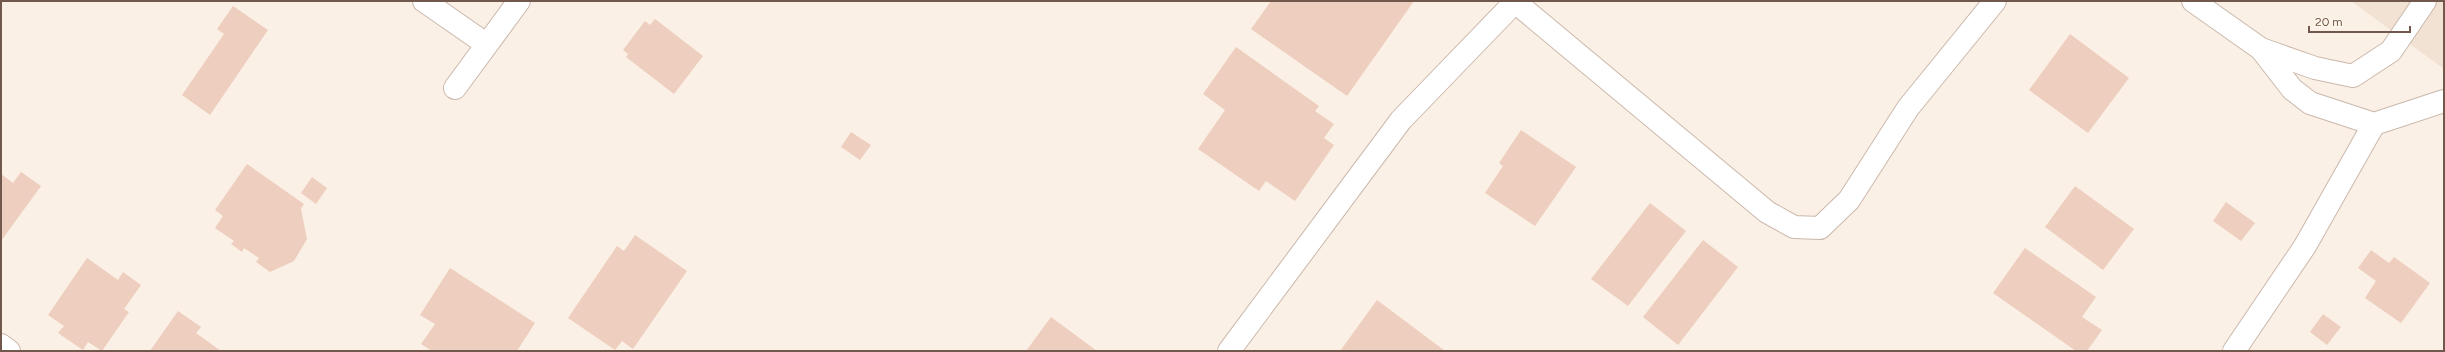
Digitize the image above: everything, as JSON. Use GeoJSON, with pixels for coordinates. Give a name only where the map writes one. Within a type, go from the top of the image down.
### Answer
{"type":"FeatureCollection","features":[{"type":"Feature","properties":{"kind":"street"},"geometry":{"type":"LineString","coordinates":[[424,1],[486,44]]}},
{"type":"Feature","properties":{"kind":"street"},"geometry":{"type":"LineString","coordinates":[[455,88],[519,1]]}},
{"type":"Feature","properties":{"kind":"street"},"geometry":{"type":"LineString","coordinates":[[1229,351],[1401,120],[1515,1],[1767,212],[1794,227],[1820,228],[1849,200],[1908,108],[1996,1]]}},
{"type":"Feature","properties":{"kind":"street"},"geometry":{"type":"LineString","coordinates":[[2193,1],[2261,49],[2315,68],[2352,76],[2392,51],[2426,1]]}},
{"type":"Feature","properties":{"kind":"street"},"geometry":{"type":"LineString","coordinates":[[2261,49],[2292,89],[2310,103],[2374,124],[2444,101]]}},
{"type":"Feature","properties":{"kind":"street"},"geometry":{"type":"LineString","coordinates":[[2234,351],[2305,246],[2374,124]]}},
{"type":"Feature","properties":{"kind":"street"},"geometry":{"type":"LineString","coordinates":[[1,344],[9,351]]}},
{"type":"Feature","properties":{"kind":"shaded area"},"geometry":{"type":"Polygon","coordinates":[[[2351,1],[2444,1],[2444,69],[2351,1]]]}},
{"type":"Feature","properties":{"kind":"building"},"geometry":{"type":"Polygon","coordinates":[[[1271,1],[1414,1],[1347,96],[1251,29],[1271,1]]]}},
{"type":"Feature","properties":{"kind":"building"},"geometry":{"type":"Polygon","coordinates":[[[233,6],[268,30],[210,115],[182,95],[224,34],[217,29],[233,6]]]}},
{"type":"Feature","properties":{"kind":"building"},"geometry":{"type":"Polygon","coordinates":[[[655,19],[703,56],[674,94],[626,57],[628,54],[623,50],[645,21],[650,25],[655,19]]]}},
{"type":"Feature","properties":{"kind":"building"},"geometry":{"type":"Polygon","coordinates":[[[2070,34],[2129,78],[2088,133],[2029,90],[2070,34]]]}},
{"type":"Feature","properties":{"kind":"building"},"geometry":{"type":"Polygon","coordinates":[[[1236,47],[1319,106],[1315,111],[1334,124],[1324,138],[1334,145],[1295,201],[1266,181],[1259,191],[1198,149],[1225,110],[1203,94],[1236,47]]]}},
{"type":"Feature","properties":{"kind":"building"},"geometry":{"type":"Polygon","coordinates":[[[1521,130],[1576,167],[1535,226],[1485,193],[1503,166],[1499,163],[1521,130]]]}},
{"type":"Feature","properties":{"kind":"building"},"geometry":{"type":"Polygon","coordinates":[[[851,132],[871,145],[860,160],[841,147],[851,132]]]}},
{"type":"Feature","properties":{"kind":"building"},"geometry":{"type":"Polygon","coordinates":[[[247,164],[304,204],[301,209],[307,239],[294,261],[270,272],[256,262],[259,258],[244,248],[242,252],[231,244],[234,241],[215,228],[223,216],[215,210],[247,164]]]}},
{"type":"Feature","properties":{"kind":"building"},"geometry":{"type":"Polygon","coordinates":[[[21,172],[41,186],[1,241],[1,174],[13,183],[21,172]]]}},
{"type":"Feature","properties":{"kind":"building"},"geometry":{"type":"Polygon","coordinates":[[[312,177],[327,188],[316,204],[301,193],[312,177]]]}},
{"type":"Feature","properties":{"kind":"building"},"geometry":{"type":"Polygon","coordinates":[[[2075,186],[2134,229],[2103,270],[2045,227],[2075,186]]]}},
{"type":"Feature","properties":{"kind":"building"},"geometry":{"type":"Polygon","coordinates":[[[2226,202],[2255,223],[2241,241],[2213,221],[2226,202]]]}},
{"type":"Feature","properties":{"kind":"building"},"geometry":{"type":"Polygon","coordinates":[[[1650,203],[1686,231],[1628,306],[1591,279],[1650,203]]]}},
{"type":"Feature","properties":{"kind":"building"},"geometry":{"type":"Polygon","coordinates":[[[635,235],[687,271],[633,349],[622,341],[615,350],[568,318],[617,246],[624,251],[635,235]]]}},
{"type":"Feature","properties":{"kind":"building"},"geometry":{"type":"Polygon","coordinates":[[[1703,240],[1738,267],[1678,345],[1643,317],[1703,240]]]}},
{"type":"Feature","properties":{"kind":"building"},"geometry":{"type":"Polygon","coordinates":[[[2025,248],[2096,297],[2082,317],[2102,330],[2087,351],[2076,351],[1993,293],[2025,248]]]}},
{"type":"Feature","properties":{"kind":"building"},"geometry":{"type":"Polygon","coordinates":[[[2371,250],[2389,263],[2394,257],[2430,283],[2401,323],[2365,298],[2376,281],[2358,268],[2371,250]]]}},
{"type":"Feature","properties":{"kind":"building"},"geometry":{"type":"Polygon","coordinates":[[[87,258],[118,280],[123,272],[141,285],[124,309],[129,312],[102,351],[88,342],[83,350],[58,333],[64,326],[48,315],[87,258]]]}},
{"type":"Feature","properties":{"kind":"building"},"geometry":{"type":"Polygon","coordinates":[[[450,268],[535,323],[517,351],[432,351],[421,344],[435,324],[420,315],[450,268]]]}},
{"type":"Feature","properties":{"kind":"building"},"geometry":{"type":"Polygon","coordinates":[[[1377,300],[1445,351],[1340,351],[1377,300]]]}},
{"type":"Feature","properties":{"kind":"building"},"geometry":{"type":"Polygon","coordinates":[[[178,311],[201,327],[196,333],[221,351],[150,351],[178,311]]]}},
{"type":"Feature","properties":{"kind":"building"},"geometry":{"type":"Polygon","coordinates":[[[2323,314],[2341,327],[2327,345],[2310,332],[2323,314]]]}},
{"type":"Feature","properties":{"kind":"building"},"geometry":{"type":"Polygon","coordinates":[[[1051,317],[1097,351],[1026,351],[1051,317]]]}}]}
